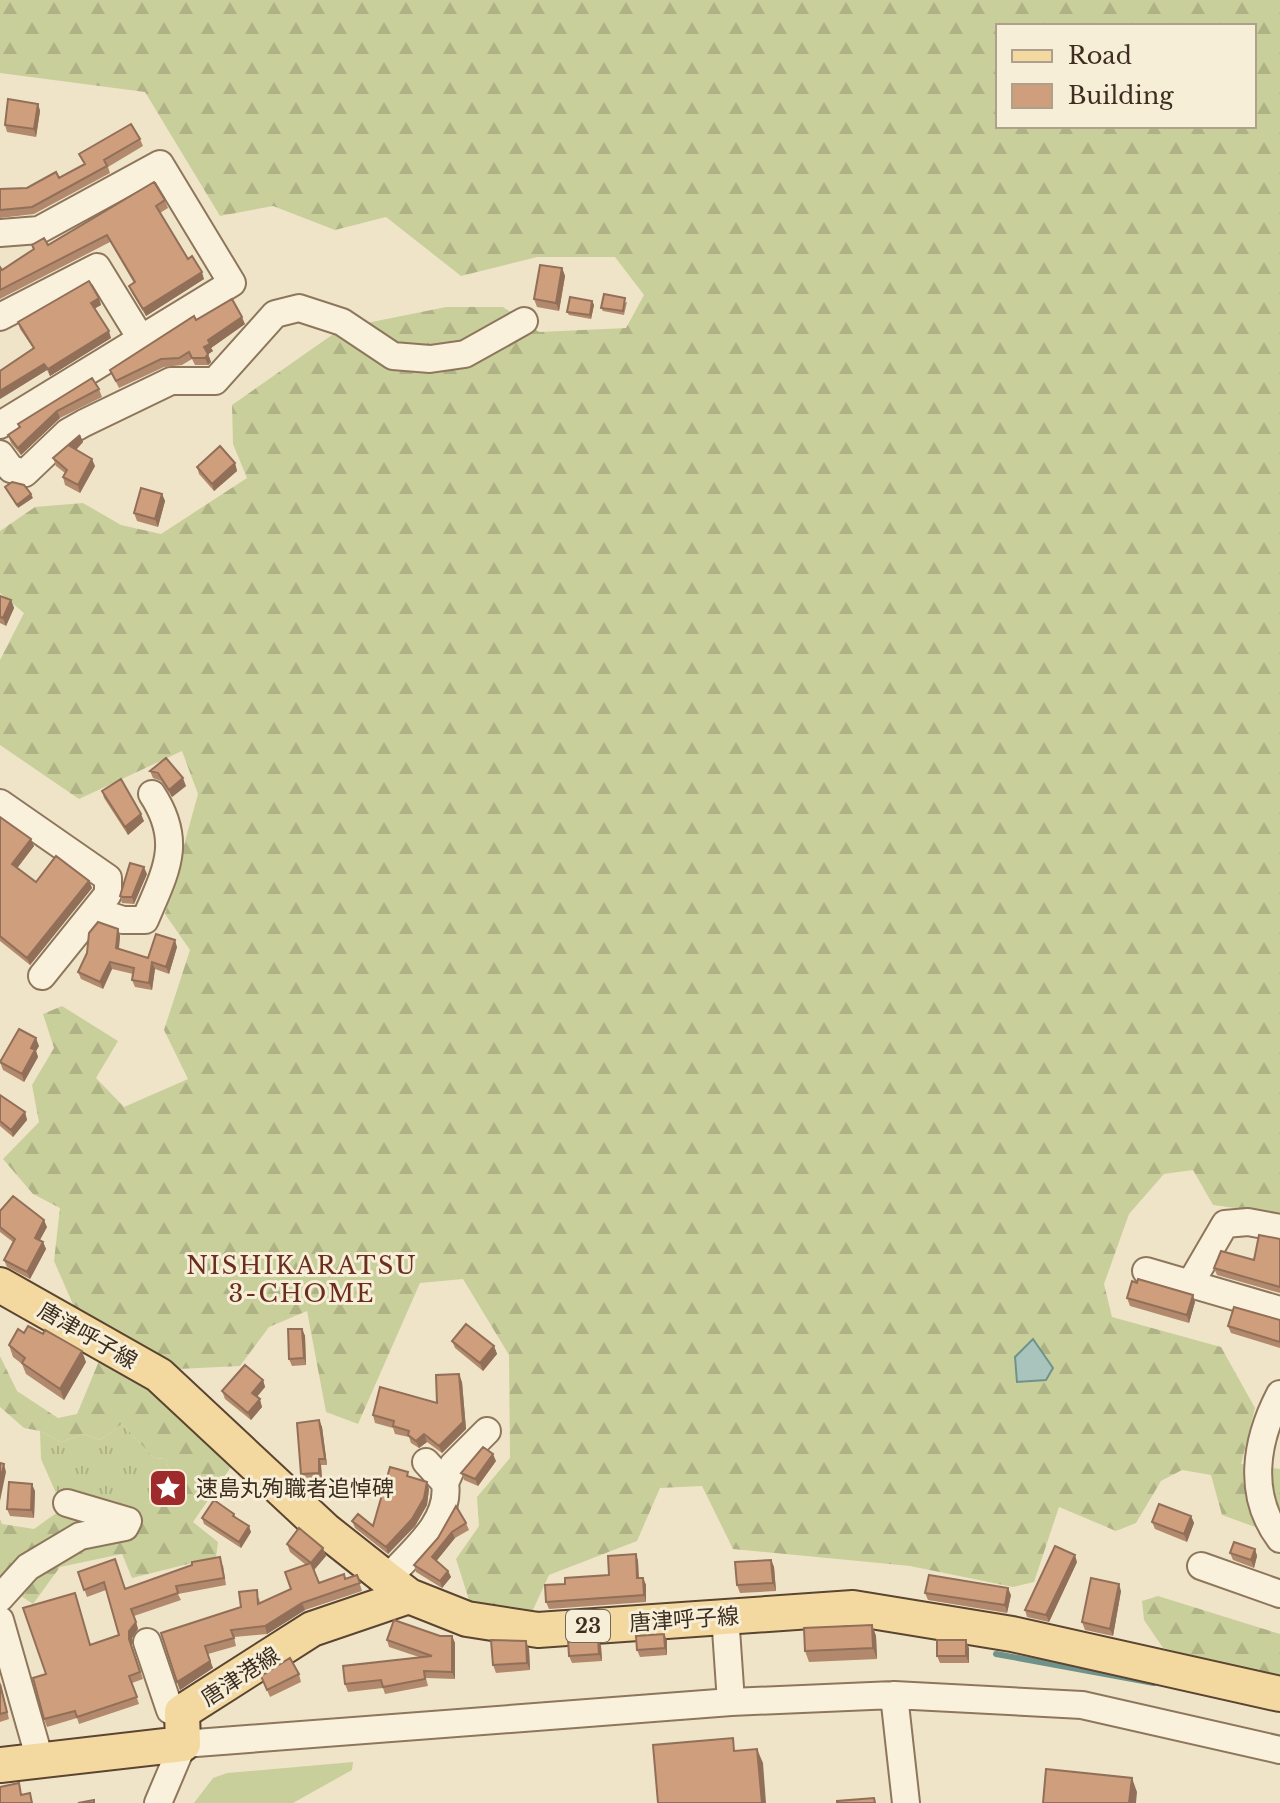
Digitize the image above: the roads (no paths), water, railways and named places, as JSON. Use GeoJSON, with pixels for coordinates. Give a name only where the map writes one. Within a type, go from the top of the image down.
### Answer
{"type":"FeatureCollection","features":[{"type":"Feature","properties":{"kind":"main road","name":"唐津呼子線"},"geometry":{"type":"LineString","coordinates":[[0,1285],[159,1375],[325,1530],[398,1588],[467,1619],[538,1630],[853,1608],[1012,1634],[1280,1694]]}},
{"type":"Feature","properties":{"kind":"main road","name":"唐津港線"},"geometry":{"type":"LineString","coordinates":[[0,1765],[40,1760],[183,1728],[312,1629],[398,1588]]}},
{"type":"Feature","properties":{"kind":"street"},"geometry":{"type":"LineString","coordinates":[[0,233],[39,230],[160,164],[232,283],[0,425]]}},
{"type":"Feature","properties":{"kind":"street"},"geometry":{"type":"LineString","coordinates":[[0,317],[97,267],[140,337]]}},
{"type":"Feature","properties":{"kind":"street"},"geometry":{"type":"LineString","coordinates":[[0,454],[11,469],[25,473],[68,432],[84,423],[171,381],[215,381],[275,314],[299,308],[342,322],[393,356],[430,359],[465,354],[524,321]]}},
{"type":"Feature","properties":{"kind":"street"},"geometry":{"type":"LineString","coordinates":[[95,911],[123,920],[145,920],[170,860],[168,819],[152,794]]}},
{"type":"Feature","properties":{"kind":"street"},"geometry":{"type":"LineString","coordinates":[[0,803],[108,878],[108,894],[42,976]]}},
{"type":"Feature","properties":{"kind":"street"},"geometry":{"type":"LineString","coordinates":[[1190,1284],[1225,1224],[1248,1222],[1280,1228]]}},
{"type":"Feature","properties":{"kind":"street"},"geometry":{"type":"LineString","coordinates":[[1146,1271],[1280,1310]]}},
{"type":"Feature","properties":{"kind":"street"},"geometry":{"type":"LineString","coordinates":[[1280,1394],[1263,1443],[1256,1489],[1269,1524],[1280,1539]]}},
{"type":"Feature","properties":{"kind":"street"},"geometry":{"type":"LineString","coordinates":[[398,1588],[442,1516],[447,1497],[445,1483],[453,1465],[487,1431]]}},
{"type":"Feature","properties":{"kind":"street"},"geometry":{"type":"LineString","coordinates":[[426,1462],[445,1483]]}},
{"type":"Feature","properties":{"kind":"street"},"geometry":{"type":"LineString","coordinates":[[0,1598],[28,1567],[80,1536],[125,1527],[128,1521],[67,1503]]}},
{"type":"Feature","properties":{"kind":"street"},"geometry":{"type":"LineString","coordinates":[[1201,1566],[1280,1594]]}},
{"type":"Feature","properties":{"kind":"street"},"geometry":{"type":"LineString","coordinates":[[725,1615],[731,1702]]}},
{"type":"Feature","properties":{"kind":"street"},"geometry":{"type":"LineString","coordinates":[[0,1620],[40,1760]]}},
{"type":"Feature","properties":{"kind":"street"},"geometry":{"type":"LineString","coordinates":[[147,1642],[170,1710],[183,1728]]}},
{"type":"Feature","properties":{"kind":"street"},"geometry":{"type":"LineString","coordinates":[[183,1728],[894,1695],[1082,1705],[1280,1750]]}},
{"type":"Feature","properties":{"kind":"street"},"geometry":{"type":"LineString","coordinates":[[894,1695],[906,1803]]}},
{"type":"Feature","properties":{"kind":"street"},"geometry":{"type":"LineString","coordinates":[[158,1803],[183,1728]]}},
{"type":"Feature","properties":{"kind":"water"},"geometry":{"type":"Polygon","coordinates":[[[1033,1339],[1053,1368],[1046,1380],[1017,1382],[1015,1357],[1033,1339]]]}},
{"type":"Feature","properties":{"kind":"waterway"},"geometry":{"type":"LineString","coordinates":[[996,1654],[1154,1683]]}},
{"type":"Feature","properties":{"kind":"place","name":"速島丸殉職者追悼碑"},"geometry":{"type":"Point","coordinates":[168,1488]}},
{"type":"Feature","properties":{"kind":"district","name":"NISHIKARATSU 3-CHOME"},"geometry":{"type":"Point","coordinates":[302,1280]}}]}
